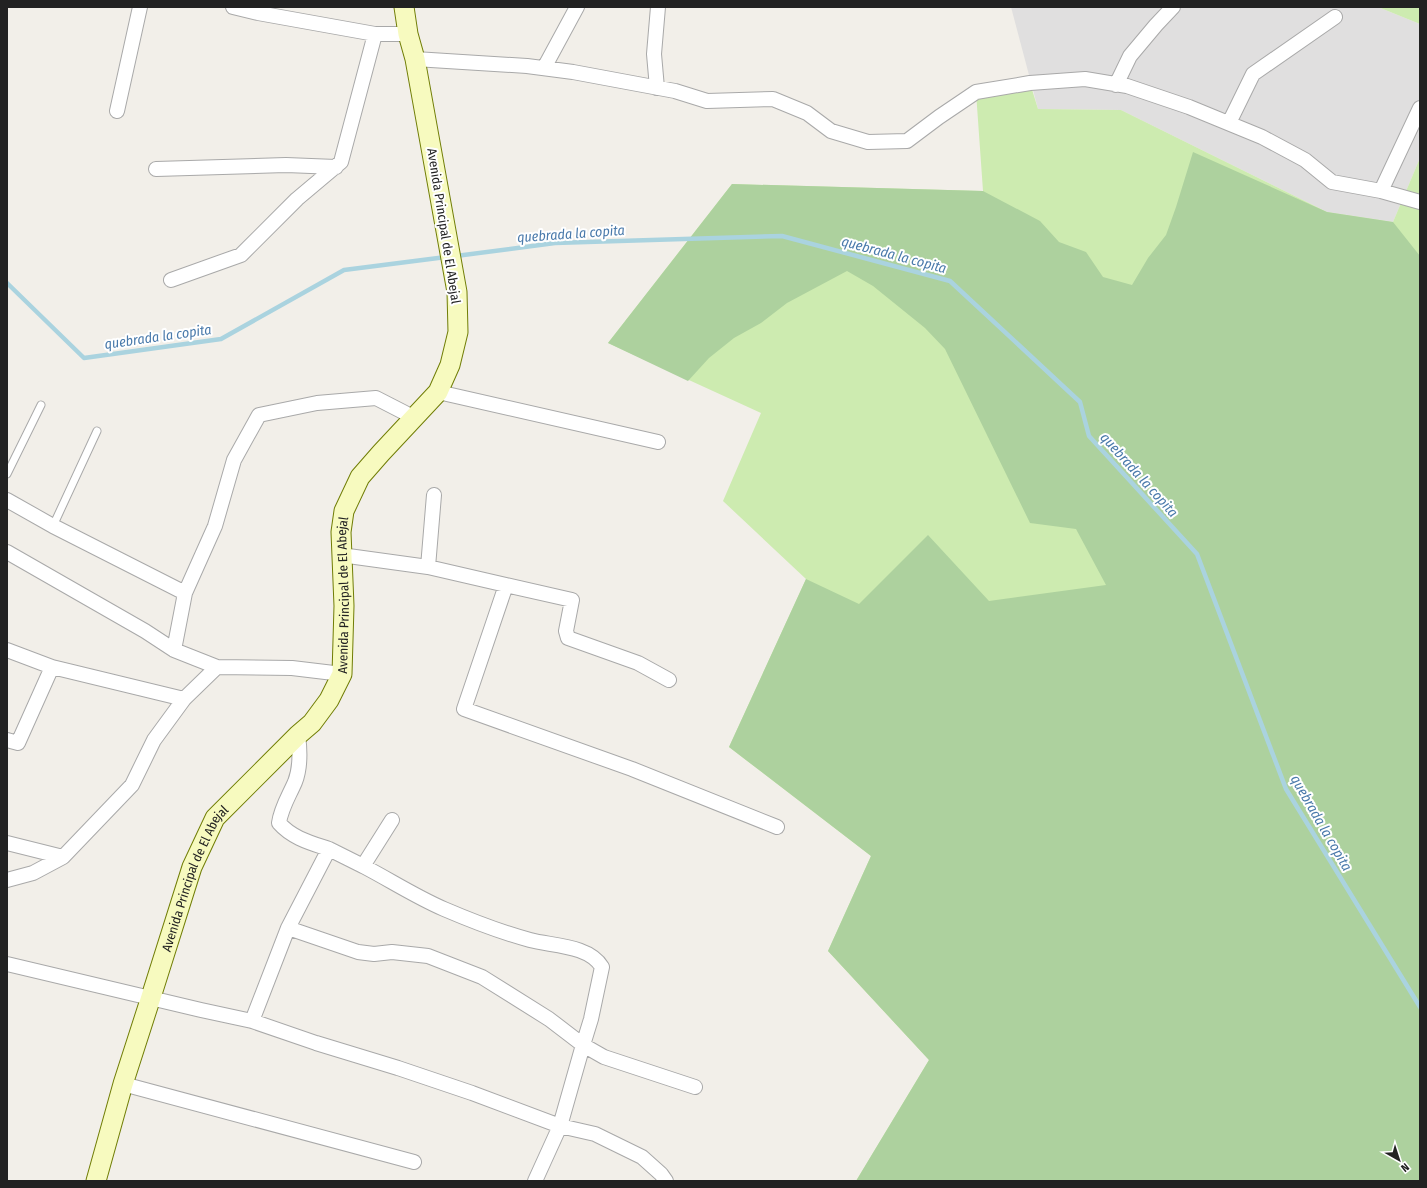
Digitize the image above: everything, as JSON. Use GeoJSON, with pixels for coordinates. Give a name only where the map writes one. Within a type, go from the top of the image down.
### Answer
{"type":"FeatureCollection","features":[{"type":"Feature","properties":{"kind":"main road","name":"Avenida Principal de El Abejal"},"geometry":{"type":"LineString","coordinates":[[96,1181],[123,1084],[192,867],[215,818],[298,735],[312,723],[329,700],[342,674],[344,606],[341,532],[344,511],[360,477],[381,452],[415,418],[438,392],[450,365],[458,332],[457,292],[415,59],[408,34],[404,7]]}},
{"type":"Feature","properties":{"kind":"street"},"geometry":{"type":"LineString","coordinates":[[117,111],[140,7]]}},
{"type":"Feature","properties":{"kind":"street"},"geometry":{"type":"LineString","coordinates":[[233,7],[258,13],[375,34],[408,34]]}},
{"type":"Feature","properties":{"kind":"street"},"geometry":{"type":"LineString","coordinates":[[544,68],[577,7]]}},
{"type":"Feature","properties":{"kind":"street"},"geometry":{"type":"LineString","coordinates":[[657,88],[654,54],[658,7]]}},
{"type":"Feature","properties":{"kind":"street"},"geometry":{"type":"LineString","coordinates":[[1116,85],[1130,56],[1156,25],[1174,7]]}},
{"type":"Feature","properties":{"kind":"street"},"geometry":{"type":"LineString","coordinates":[[1229,123],[1253,74],[1335,17]]}},
{"type":"Feature","properties":{"kind":"street"},"geometry":{"type":"LineString","coordinates":[[171,280],[241,255],[297,199],[342,162],[375,34]]}},
{"type":"Feature","properties":{"kind":"street"},"geometry":{"type":"LineString","coordinates":[[415,59],[528,66],[572,72],[675,91],[708,101],[774,99],[807,113],[831,131],[868,142],[907,141],[976,92],[1030,83],[1085,80],[1127,86],[1229,123],[1262,137],[1305,160],[1332,182],[1381,191],[1420,202]]}},
{"type":"Feature","properties":{"kind":"street"},"geometry":{"type":"LineString","coordinates":[[1381,191],[1420,108]]}},
{"type":"Feature","properties":{"kind":"street"},"geometry":{"type":"LineString","coordinates":[[156,168],[286,166],[336,167]]}},
{"type":"Feature","properties":{"kind":"street"},"geometry":{"type":"LineString","coordinates":[[438,392],[658,442]]}},
{"type":"Feature","properties":{"kind":"street"},"geometry":{"type":"LineString","coordinates":[[174,650],[185,594],[215,526],[234,460],[259,415],[317,402],[376,398],[415,418]]}},
{"type":"Feature","properties":{"kind":"street"},"geometry":{"type":"LineString","coordinates":[[428,567],[434,495]]}},
{"type":"Feature","properties":{"kind":"street"},"geometry":{"type":"LineString","coordinates":[[7,500],[53,526],[185,594]]}},
{"type":"Feature","properties":{"kind":"street"},"geometry":{"type":"LineString","coordinates":[[7,552],[174,650],[217,667],[292,668],[342,674]]}},
{"type":"Feature","properties":{"kind":"street"},"geometry":{"type":"LineString","coordinates":[[341,555],[428,567],[572,600],[566,631],[568,638],[638,663],[669,680]]}},
{"type":"Feature","properties":{"kind":"street"},"geometry":{"type":"LineString","coordinates":[[506,586],[464,709],[632,769],[777,827]]}},
{"type":"Feature","properties":{"kind":"street"},"geometry":{"type":"LineString","coordinates":[[7,650],[52,667],[184,699]]}},
{"type":"Feature","properties":{"kind":"street"},"geometry":{"type":"LineString","coordinates":[[7,740],[18,743],[52,667]]}},
{"type":"Feature","properties":{"kind":"street"},"geometry":{"type":"LineString","coordinates":[[7,880],[33,873],[63,856],[132,785],[154,740],[184,699],[217,667]]}},
{"type":"Feature","properties":{"kind":"street"},"geometry":{"type":"LineString","coordinates":[[298,735],[301,752],[296,780],[280,814],[279,823],[286,832],[302,840],[329,849],[442,909],[485,926],[531,940],[560,945],[589,955],[599,962],[602,967],[590,1019],[560,1126],[535,1181]]}},
{"type":"Feature","properties":{"kind":"street"},"geometry":{"type":"LineString","coordinates":[[363,866],[392,820]]}},
{"type":"Feature","properties":{"kind":"street"},"geometry":{"type":"LineString","coordinates":[[7,842],[63,856]]}},
{"type":"Feature","properties":{"kind":"street"},"geometry":{"type":"LineString","coordinates":[[252,1021],[288,928],[329,849]]}},
{"type":"Feature","properties":{"kind":"street"},"geometry":{"type":"LineString","coordinates":[[288,928],[358,952],[374,954],[392,952],[428,956],[482,977],[549,1019],[583,1045],[604,1057],[695,1087]]}},
{"type":"Feature","properties":{"kind":"street"},"geometry":{"type":"LineString","coordinates":[[7,964],[252,1021],[472,1093],[560,1126],[594,1134],[642,1157],[662,1174],[666,1181]]}},
{"type":"Feature","properties":{"kind":"street"},"geometry":{"type":"LineString","coordinates":[[123,1084],[414,1162]]}},
{"type":"Feature","properties":{"kind":"lane"},"geometry":{"type":"LineString","coordinates":[[7,474],[41,405]]}},
{"type":"Feature","properties":{"kind":"lane"},"geometry":{"type":"LineString","coordinates":[[53,526],[97,432]]}},
{"type":"Feature","properties":{"kind":"shaded area"},"geometry":{"type":"Polygon","coordinates":[[[1011,7],[1378,7],[1420,24],[1420,158],[1393,222],[1327,212],[1121,110],[1038,109],[1011,7]]]}},
{"type":"Feature","properties":{"kind":"green space"},"geometry":{"type":"Polygon","coordinates":[[[1378,7],[1420,7],[1420,24],[1378,7]]]}},
{"type":"Feature","properties":{"kind":"green space"},"geometry":{"type":"Polygon","coordinates":[[[1030,83],[1038,109],[1121,110],[1327,212],[1393,222],[1420,158],[1420,1181],[856,1181],[929,1060],[828,951],[871,856],[729,747],[806,579],[723,501],[761,413],[608,343],[732,184],[983,191],[976,92],[1030,83]]]}},
{"type":"Feature","properties":{"kind":"green space"},"geometry":{"type":"Polygon","coordinates":[[[1193,152],[1327,212],[1393,222],[1420,256],[1420,1181],[856,1181],[929,1060],[828,951],[871,856],[729,747],[806,579],[859,604],[928,535],[989,601],[1106,585],[1076,529],[1030,523],[945,349],[925,328],[873,286],[847,271],[787,303],[761,323],[734,338],[709,358],[688,381],[608,343],[732,184],[983,191],[1040,221],[1059,242],[1086,252],[1103,277],[1132,285],[1148,258],[1166,235],[1193,152]]]}},
{"type":"Feature","properties":{"kind":"waterway","name":"quebrada la copita"},"geometry":{"type":"LineString","coordinates":[[456,256],[555,243],[782,236],[950,281],[1080,402],[1089,436],[1197,554],[1286,789],[1420,1007]]}},
{"type":"Feature","properties":{"kind":"waterway","name":"quebrada la copita"},"geometry":{"type":"LineString","coordinates":[[7,283],[84,358],[221,339],[344,270],[446,257]]}}]}
